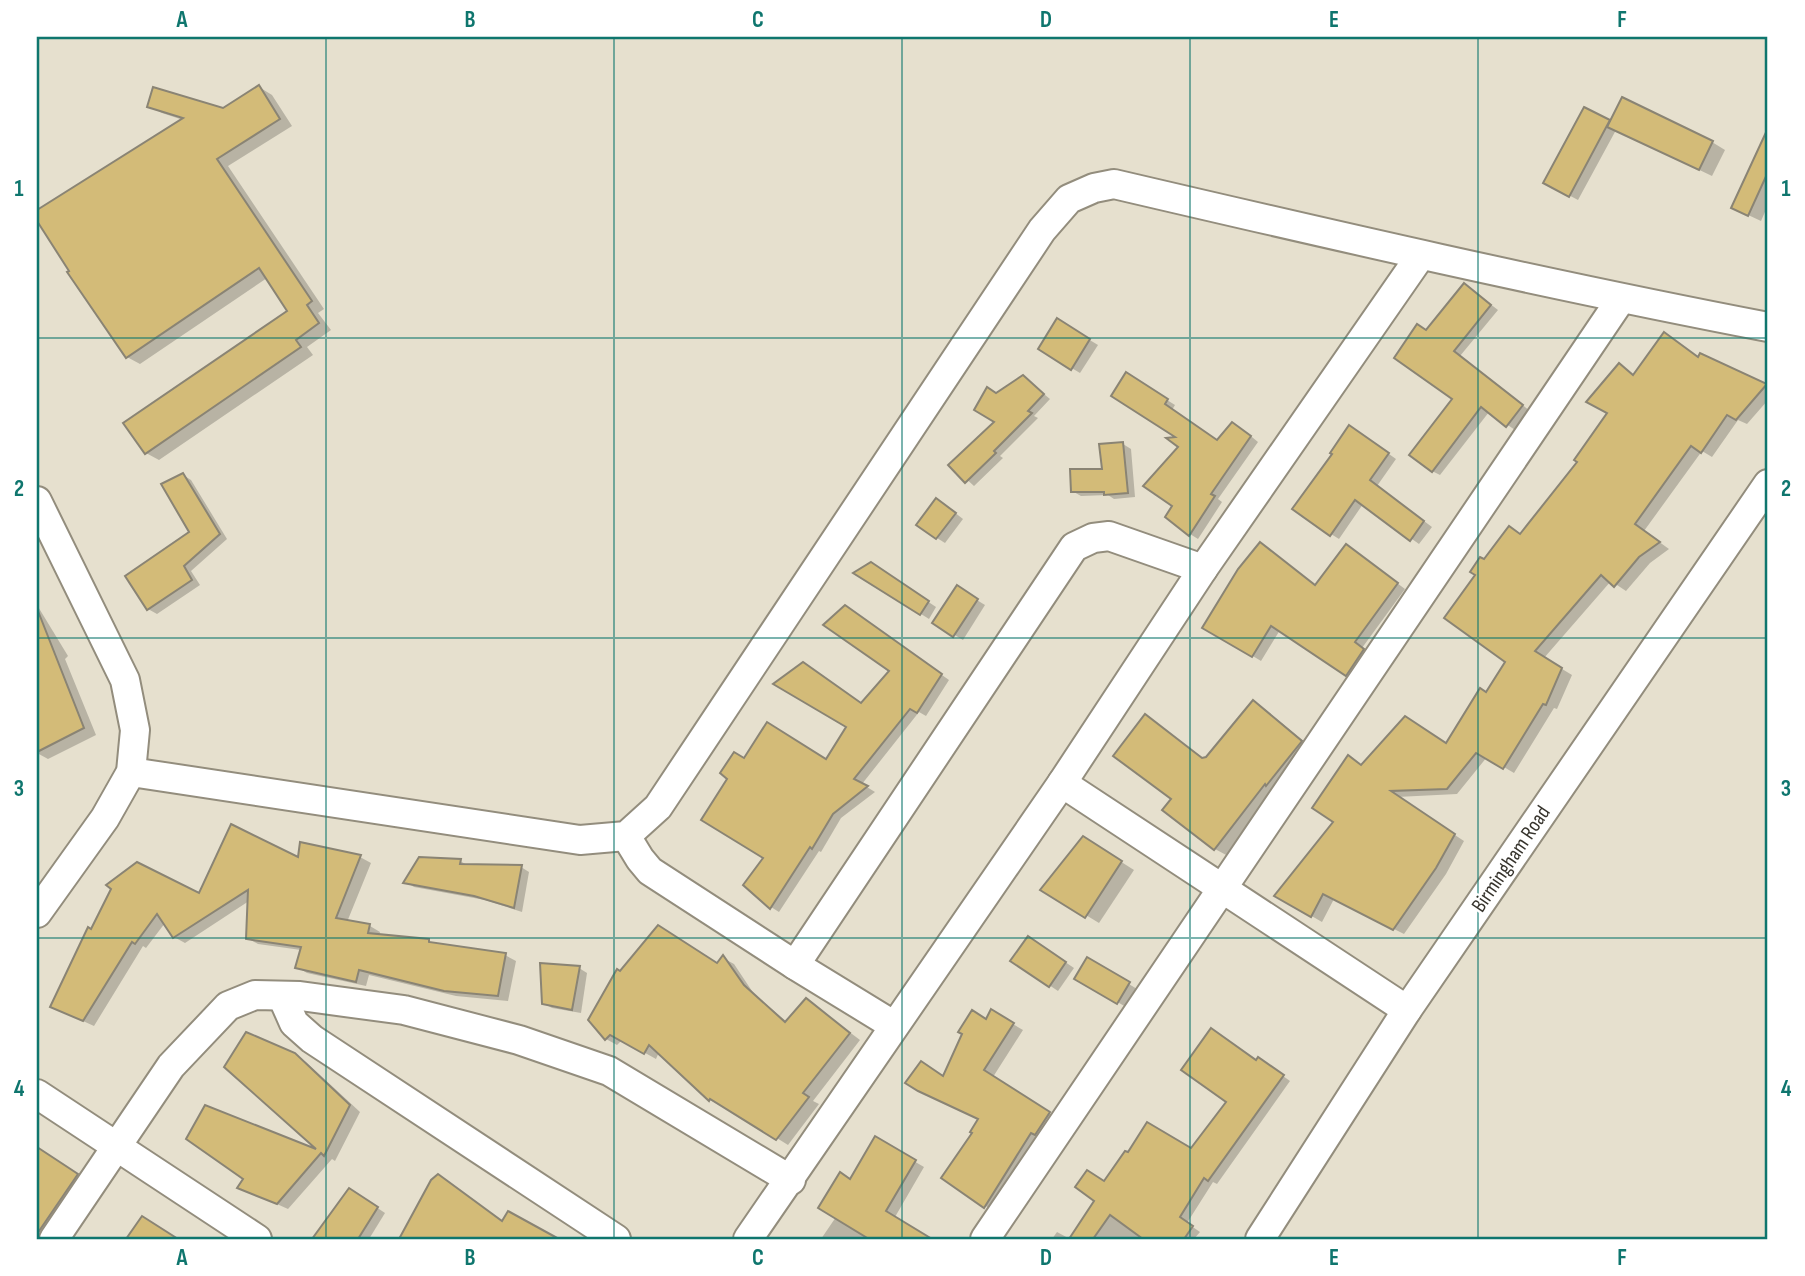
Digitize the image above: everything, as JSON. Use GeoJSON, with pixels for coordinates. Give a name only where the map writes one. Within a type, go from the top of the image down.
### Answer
{"type":"FeatureCollection","features":[{"type":"Feature","properties":{"kind":"street"},"geometry":{"type":"LineString","coordinates":[[131,772],[580,840],[626,836],[658,807],[1042,230],[1069,199],[1094,188],[1114,184],[1622,299],[1768,327]]}},
{"type":"Feature","properties":{"kind":"street"},"geometry":{"type":"LineString","coordinates":[[748,1239],[1062,783],[1203,569],[1421,255]]}},
{"type":"Feature","properties":{"kind":"street"},"geometry":{"type":"LineString","coordinates":[[985,1239],[1622,299]]}},
{"type":"Feature","properties":{"kind":"street","name":"Birmingham Road"},"geometry":{"type":"LineString","coordinates":[[1261,1239],[1407,1010],[1768,484]]}},
{"type":"Feature","properties":{"kind":"street"},"geometry":{"type":"LineString","coordinates":[[37,501],[125,680],[135,730],[131,772],[105,818],[37,913]]}},
{"type":"Feature","properties":{"kind":"street"},"geometry":{"type":"LineString","coordinates":[[795,965],[1074,547],[1093,538],[1109,536],[1203,569]]}},
{"type":"Feature","properties":{"kind":"street"},"geometry":{"type":"LineString","coordinates":[[1062,783],[1407,1010]]}},
{"type":"Feature","properties":{"kind":"street"},"geometry":{"type":"LineString","coordinates":[[626,836],[650,871],[893,1025]]}},
{"type":"Feature","properties":{"kind":"street"},"geometry":{"type":"LineString","coordinates":[[54,1239],[171,1066],[228,1006],[255,995],[300,996],[404,1010],[519,1040],[609,1071],[791,1180]]}},
{"type":"Feature","properties":{"kind":"street"},"geometry":{"type":"LineString","coordinates":[[282,996],[294,1023],[312,1040],[616,1239]]}},
{"type":"Feature","properties":{"kind":"street"},"geometry":{"type":"LineString","coordinates":[[37,1094],[257,1239]]}},
{"type":"Feature","properties":{"kind":"building"},"geometry":{"type":"Polygon","coordinates":[[[259,85],[280,119],[217,159],[312,301],[307,305],[319,323],[296,340],[301,347],[145,454],[123,423],[287,311],[259,268],[126,358],[67,272],[69,271],[37,221],[37,210],[183,118],[147,107],[153,87],[223,108],[259,85]]]}},
{"type":"Feature","properties":{"kind":"building"},"geometry":{"type":"Polygon","coordinates":[[[1622,97],[1713,141],[1699,170],[1607,127],[1622,97]]]}},
{"type":"Feature","properties":{"kind":"building"},"geometry":{"type":"Polygon","coordinates":[[[1584,107],[1610,120],[1569,197],[1543,183],[1584,107]]]}},
{"type":"Feature","properties":{"kind":"building"},"geometry":{"type":"Polygon","coordinates":[[[1768,128],[1768,172],[1748,216],[1731,208],[1768,128]]]}},
{"type":"Feature","properties":{"kind":"building"},"geometry":{"type":"Polygon","coordinates":[[[1464,283],[1491,305],[1454,351],[1523,405],[1506,427],[1481,407],[1432,472],[1409,455],[1452,399],[1394,358],[1417,324],[1426,330],[1464,283]]]}},
{"type":"Feature","properties":{"kind":"building"},"geometry":{"type":"Polygon","coordinates":[[[1057,318],[1090,339],[1071,370],[1038,349],[1057,318]]]}},
{"type":"Feature","properties":{"kind":"building"},"geometry":{"type":"Polygon","coordinates":[[[1664,332],[1698,357],[1700,353],[1767,384],[1736,420],[1727,415],[1701,453],[1691,446],[1635,524],[1660,542],[1639,557],[1614,587],[1601,575],[1535,651],[1562,668],[1546,705],[1543,704],[1503,769],[1476,753],[1447,789],[1391,791],[1455,834],[1436,868],[1393,930],[1323,894],[1311,917],[1274,896],[1333,822],[1312,808],[1348,755],[1361,765],[1405,716],[1446,743],[1480,688],[1486,692],[1505,662],[1444,618],[1475,575],[1470,572],[1480,557],[1484,559],[1509,526],[1520,534],[1577,462],[1574,460],[1607,413],[1586,402],[1619,363],[1633,375],[1664,332]]]}},
{"type":"Feature","properties":{"kind":"building"},"geometry":{"type":"Polygon","coordinates":[[[1126,372],[1168,399],[1165,404],[1217,440],[1232,422],[1251,436],[1211,494],[1215,496],[1189,536],[1165,517],[1172,506],[1143,486],[1178,447],[1166,438],[1175,437],[1111,396],[1126,372]]]}},
{"type":"Feature","properties":{"kind":"building"},"geometry":{"type":"Polygon","coordinates":[[[1023,375],[1044,394],[1028,411],[1032,413],[965,483],[948,465],[994,422],[974,410],[987,387],[996,393],[1023,375]]]}},
{"type":"Feature","properties":{"kind":"building"},"geometry":{"type":"Polygon","coordinates":[[[1349,425],[1389,453],[1370,480],[1424,521],[1410,541],[1355,500],[1330,536],[1292,509],[1332,454],[1330,453],[1349,425]]]}},
{"type":"Feature","properties":{"kind":"building"},"geometry":{"type":"Polygon","coordinates":[[[1123,442],[1128,493],[1104,495],[1104,492],[1071,492],[1070,469],[1102,469],[1099,444],[1123,442]]]}},
{"type":"Feature","properties":{"kind":"building"},"geometry":{"type":"Polygon","coordinates":[[[183,473],[220,534],[184,566],[192,580],[147,610],[125,576],[189,532],[161,484],[183,473]]]}},
{"type":"Feature","properties":{"kind":"building"},"geometry":{"type":"Polygon","coordinates":[[[936,498],[956,513],[936,539],[916,525],[936,498]]]}},
{"type":"Feature","properties":{"kind":"building"},"geometry":{"type":"Polygon","coordinates":[[[1260,542],[1315,585],[1346,544],[1398,583],[1355,642],[1364,649],[1346,676],[1271,626],[1252,657],[1202,628],[1238,569],[1260,542]]]}},
{"type":"Feature","properties":{"kind":"building"},"geometry":{"type":"Polygon","coordinates":[[[871,562],[929,601],[920,615],[853,573],[871,562]]]}},
{"type":"Feature","properties":{"kind":"building"},"geometry":{"type":"Polygon","coordinates":[[[957,585],[978,599],[953,637],[932,623],[957,585]]]}},
{"type":"Feature","properties":{"kind":"building"},"geometry":{"type":"Polygon","coordinates":[[[845,605],[942,674],[917,713],[910,709],[854,779],[868,786],[833,814],[770,909],[743,885],[763,858],[701,820],[727,779],[720,773],[734,752],[744,758],[767,722],[826,759],[846,727],[773,684],[803,662],[861,703],[889,671],[823,625],[845,605]]]}},
{"type":"Feature","properties":{"kind":"building"},"geometry":{"type":"Polygon","coordinates":[[[37,612],[84,728],[37,752],[37,612]]]}},
{"type":"Feature","properties":{"kind":"building"},"geometry":{"type":"Polygon","coordinates":[[[1253,700],[1302,741],[1214,850],[1162,810],[1171,799],[1113,756],[1145,714],[1202,758],[1206,757],[1253,700]]]}},
{"type":"Feature","properties":{"kind":"building"},"geometry":{"type":"Polygon","coordinates":[[[231,824],[298,857],[300,842],[361,855],[336,918],[370,924],[368,933],[429,939],[429,942],[506,953],[498,996],[444,991],[359,970],[356,982],[295,968],[301,947],[246,939],[248,890],[173,938],[157,914],[135,944],[132,942],[83,1021],[50,1007],[88,927],[91,929],[111,889],[106,885],[137,862],[199,893],[231,824]]]}},
{"type":"Feature","properties":{"kind":"building"},"geometry":{"type":"Polygon","coordinates":[[[1083,836],[1122,861],[1085,918],[1040,890],[1083,836]]]}},
{"type":"Feature","properties":{"kind":"building"},"geometry":{"type":"Polygon","coordinates":[[[419,857],[461,859],[460,864],[522,865],[514,908],[474,896],[403,883],[419,857]]]}},
{"type":"Feature","properties":{"kind":"building"},"geometry":{"type":"Polygon","coordinates":[[[658,925],[717,963],[723,955],[744,985],[785,1022],[806,998],[850,1033],[803,1093],[809,1097],[776,1140],[710,1099],[709,1101],[649,1045],[644,1054],[610,1035],[605,1040],[588,1020],[617,969],[620,971],[658,925]]]}},
{"type":"Feature","properties":{"kind":"building"},"geometry":{"type":"Polygon","coordinates":[[[1028,936],[1066,962],[1049,987],[1010,961],[1028,936]]]}},
{"type":"Feature","properties":{"kind":"building"},"geometry":{"type":"Polygon","coordinates":[[[1087,957],[1130,982],[1117,1004],[1074,979],[1087,957]]]}},
{"type":"Feature","properties":{"kind":"building"},"geometry":{"type":"Polygon","coordinates":[[[540,963],[580,966],[572,1010],[542,1004],[540,963]]]}},
{"type":"Feature","properties":{"kind":"building"},"geometry":{"type":"Polygon","coordinates":[[[991,1009],[1014,1023],[984,1070],[1050,1112],[1035,1135],[1031,1133],[984,1208],[941,1178],[972,1133],[970,1132],[978,1119],[905,1083],[921,1061],[943,1076],[962,1034],[958,1032],[972,1010],[986,1019],[991,1009]]]}},
{"type":"Feature","properties":{"kind":"building"},"geometry":{"type":"Polygon","coordinates":[[[1211,1028],[1256,1060],[1258,1057],[1284,1075],[1208,1181],[1204,1178],[1180,1217],[1193,1226],[1184,1239],[1143,1239],[1110,1215],[1093,1239],[1069,1239],[1094,1201],[1075,1187],[1087,1170],[1104,1181],[1125,1151],[1128,1152],[1147,1122],[1191,1148],[1226,1102],[1181,1070],[1211,1028]]]}},
{"type":"Feature","properties":{"kind":"building"},"geometry":{"type":"Polygon","coordinates":[[[246,1032],[295,1053],[350,1105],[324,1156],[321,1153],[277,1204],[237,1188],[243,1179],[186,1139],[205,1105],[316,1149],[224,1067],[246,1032]]]}},
{"type":"Feature","properties":{"kind":"building"},"geometry":{"type":"Polygon","coordinates":[[[875,1136],[916,1160],[886,1211],[932,1239],[869,1239],[818,1208],[840,1172],[850,1179],[875,1136]]]}},
{"type":"Feature","properties":{"kind":"building"},"geometry":{"type":"Polygon","coordinates":[[[37,1147],[78,1174],[37,1234],[37,1147]]]}},
{"type":"Feature","properties":{"kind":"building"},"geometry":{"type":"Polygon","coordinates":[[[438,1174],[502,1221],[508,1211],[559,1239],[399,1239],[431,1180],[438,1174]]]}},
{"type":"Feature","properties":{"kind":"building"},"geometry":{"type":"Polygon","coordinates":[[[349,1188],[378,1207],[358,1239],[312,1239],[349,1188]]]}},
{"type":"Feature","properties":{"kind":"building"},"geometry":{"type":"Polygon","coordinates":[[[142,1216],[178,1239],[126,1239],[142,1216]]]}}]}
